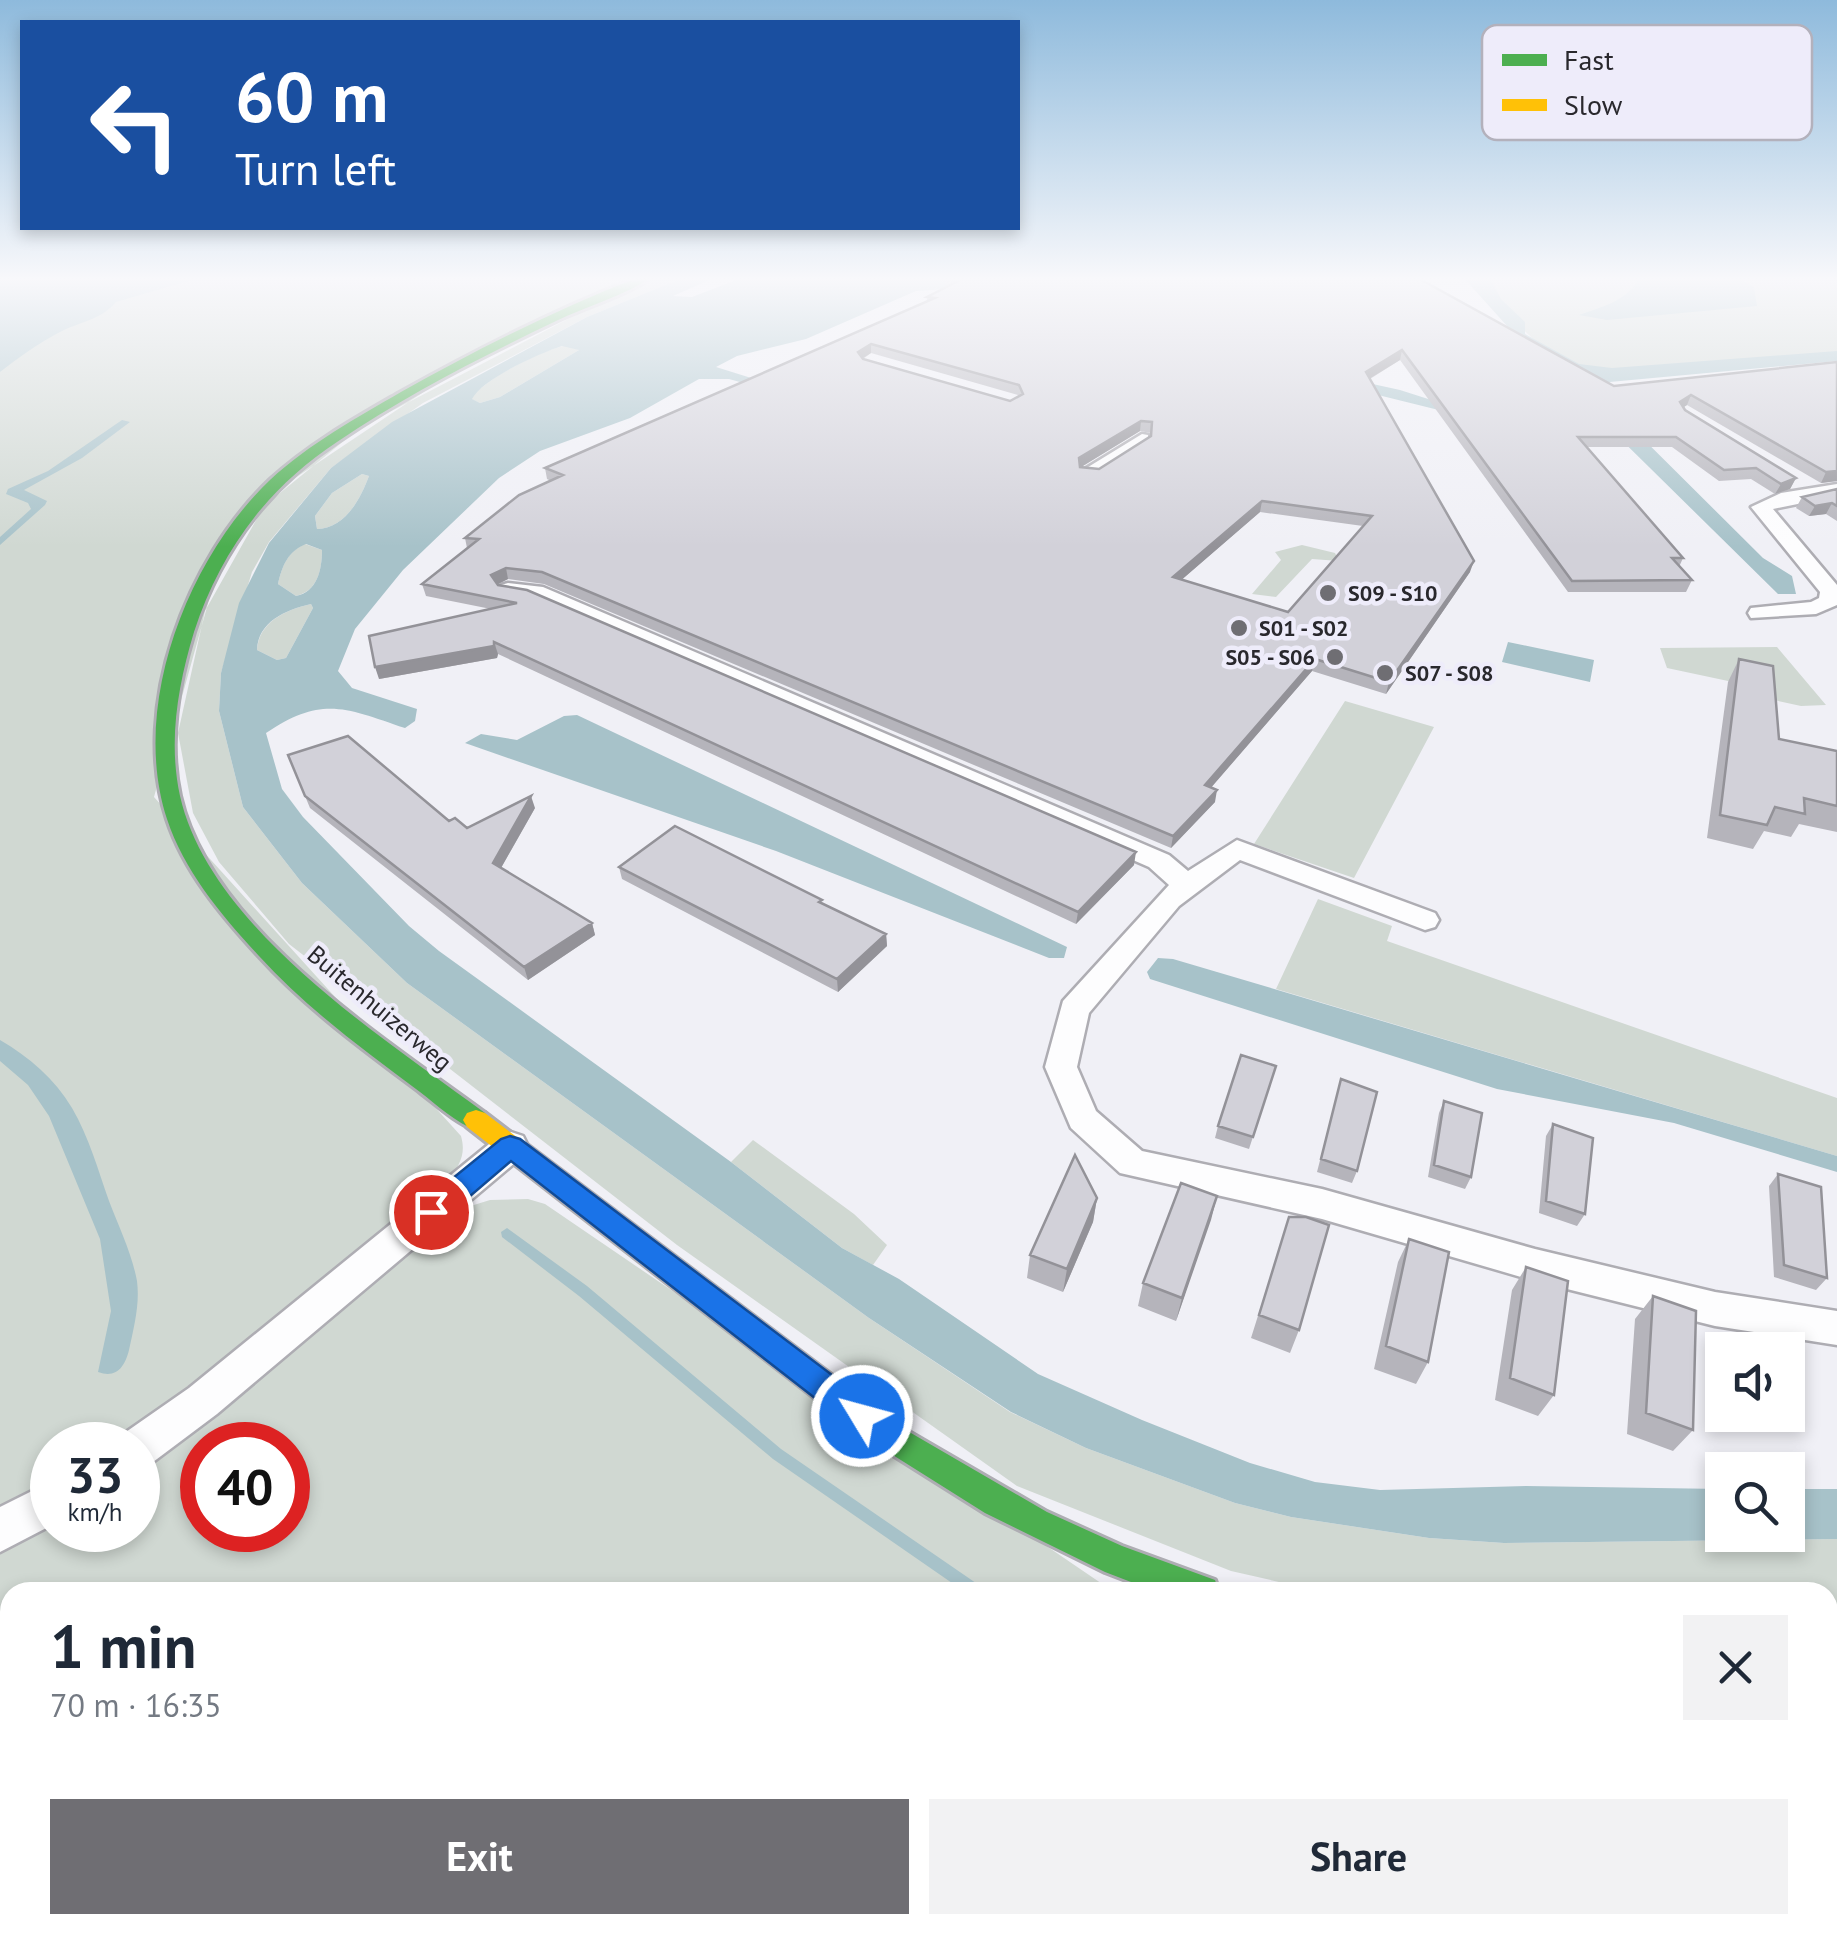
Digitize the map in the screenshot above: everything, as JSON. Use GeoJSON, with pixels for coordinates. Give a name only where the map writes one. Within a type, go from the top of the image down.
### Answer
{"type":"FeatureCollection","features":[{"type":"Feature","properties":{"kind":"street","name":"Buitenhuizerweg"},"geometry":{"type":"LineString","coordinates":[[455,367],[348,429],[282,477],[252,507],[206,579],[190,617],[167,696],[164,755],[169,791],[186,842],[213,883],[280,960],[328,1007],[862,1416],[974,1492],[1074,1545],[1176,1582]]}},
{"type":"Feature","properties":{"kind":"lane"},"geometry":{"type":"LineString","coordinates":[[1089,472],[1142,439]]}},
{"type":"Feature","properties":{"kind":"lane"},"geometry":{"type":"LineString","coordinates":[[1785,473],[1827,492]]}},
{"type":"Feature","properties":{"kind":"lane"},"geometry":{"type":"LineString","coordinates":[[1759,613],[1816,608],[1833,602],[1831,590],[1761,507],[1788,497],[1827,492]]}},
{"type":"Feature","properties":{"kind":"lane"},"geometry":{"type":"LineString","coordinates":[[508,589],[535,592],[1141,853],[1159,861],[1188,886]]}},
{"type":"Feature","properties":{"kind":"lane"},"geometry":{"type":"LineString","coordinates":[[1426,920],[1237,849],[1169,899],[1074,1009],[1061,1066],[1083,1119],[1132,1163],[1322,1204],[1535,1265],[1715,1309],[1837,1328]]}},
{"type":"Feature","properties":{"kind":"lane"},"geometry":{"type":"LineString","coordinates":[[160,1432],[203,1401],[510,1146]]}},
{"type":"Feature","properties":{"kind":"lane"},"geometry":{"type":"LineString","coordinates":[[0,1530],[30,1514]]}},
{"type":"Feature","properties":{"kind":"shaded area"},"geometry":{"type":"Polygon","coordinates":[[[0,367],[461,367],[231,521],[154,797],[461,1136],[462,1153],[457,1168],[451,1178],[146,1422],[30,1422],[30,1493],[0,1509],[0,367]]]}},
{"type":"Feature","properties":{"kind":"shaded area"},"geometry":{"type":"Polygon","coordinates":[[[475,367],[491,367],[423,403],[331,468],[269,542],[252,572],[221,673],[219,711],[243,807],[302,883],[407,983],[869,1318],[1010,1412],[1086,1448],[1235,1503],[1291,1517],[1429,1538],[1504,1543],[1705,1541],[1705,1552],[1805,1552],[1805,1539],[1837,1539],[1837,1582],[1279,1582],[1231,1571],[1017,1486],[677,1245],[289,944],[219,862],[193,813],[178,733],[205,611],[264,506],[361,427],[475,367]]]}},
{"type":"Feature","properties":{"kind":"shaded area"},"geometry":{"type":"Polygon","coordinates":[[[514,367],[550,367],[500,397],[480,403],[471,399],[514,367]]]}},
{"type":"Feature","properties":{"kind":"shaded area"},"geometry":{"type":"Polygon","coordinates":[[[1563,367],[1690,367],[1573,377],[1563,367]]]}},
{"type":"Feature","properties":{"kind":"shaded area"},"geometry":{"type":"Polygon","coordinates":[[[362,474],[369,476],[350,511],[336,524],[317,529],[315,516],[332,493],[362,474]]]}},
{"type":"Feature","properties":{"kind":"shaded area"},"geometry":{"type":"Polygon","coordinates":[[[305,544],[322,550],[321,564],[314,584],[296,596],[278,584],[287,560],[305,544]]]}},
{"type":"Feature","properties":{"kind":"shaded area"},"geometry":{"type":"Polygon","coordinates":[[[1302,545],[1335,553],[1339,561],[1312,559],[1276,597],[1252,594],[1281,560],[1275,552],[1302,545]]]}},
{"type":"Feature","properties":{"kind":"shaded area"},"geometry":{"type":"Polygon","coordinates":[[[311,604],[313,608],[286,658],[277,660],[257,650],[263,632],[275,619],[311,604]]]}},
{"type":"Feature","properties":{"kind":"shaded area"},"geometry":{"type":"Polygon","coordinates":[[[1777,647],[1826,705],[1801,706],[1765,698],[1761,688],[1667,668],[1660,648],[1777,647]]]}},
{"type":"Feature","properties":{"kind":"shaded area"},"geometry":{"type":"Polygon","coordinates":[[[1345,701],[1434,727],[1354,878],[1254,844],[1345,701]]]}},
{"type":"Feature","properties":{"kind":"shaded area"},"geometry":{"type":"Polygon","coordinates":[[[1318,899],[1392,926],[1387,941],[1837,1098],[1837,1156],[1276,989],[1318,899]]]}},
{"type":"Feature","properties":{"kind":"shaded area"},"geometry":{"type":"Polygon","coordinates":[[[753,1140],[854,1214],[887,1245],[873,1265],[842,1248],[731,1162],[753,1140]]]}},
{"type":"Feature","properties":{"kind":"shaded area"},"geometry":{"type":"Polygon","coordinates":[[[528,1199],[545,1204],[1099,1582],[0,1582],[0,1549],[30,1534],[30,1552],[160,1552],[160,1454],[180,1439],[180,1552],[310,1552],[310,1422],[204,1421],[461,1209],[490,1200],[528,1199]]]}},
{"type":"Feature","properties":{"kind":"water"},"geometry":{"type":"Polygon","coordinates":[[[494,367],[514,367],[487,383],[472,399],[480,403],[500,397],[550,367],[717,367],[929,434],[729,379],[699,379],[630,418],[540,451],[499,478],[403,570],[355,629],[338,671],[352,688],[417,709],[415,721],[405,728],[350,711],[319,709],[286,721],[266,733],[282,789],[303,817],[409,926],[439,951],[731,1162],[842,1248],[899,1279],[1038,1374],[1250,1463],[1315,1482],[1380,1490],[1526,1486],[1705,1489],[1705,1541],[1504,1543],[1429,1538],[1291,1517],[1235,1503],[1086,1448],[1011,1412],[869,1318],[407,983],[302,883],[243,807],[219,711],[221,673],[239,603],[269,543],[331,468],[392,422],[494,367]],[[362,474],[332,493],[315,516],[317,529],[343,518],[356,503],[369,476],[362,474]],[[306,544],[295,551],[278,584],[296,596],[309,590],[319,572],[322,550],[306,544]],[[311,604],[275,619],[262,632],[257,650],[277,660],[286,658],[313,608],[311,604]]]}},
{"type":"Feature","properties":{"kind":"water"},"geometry":{"type":"Polygon","coordinates":[[[1266,367],[1296,367],[1400,390],[1472,413],[1471,418],[1266,367]]]}},
{"type":"Feature","properties":{"kind":"water"},"geometry":{"type":"Polygon","coordinates":[[[1548,367],[1769,367],[1588,384],[1763,558],[1792,576],[1796,594],[1778,594],[1548,367]]]}},
{"type":"Feature","properties":{"kind":"water"},"geometry":{"type":"Polygon","coordinates":[[[122,420],[130,422],[82,458],[24,490],[47,501],[0,545],[0,537],[31,509],[28,503],[6,494],[8,489],[48,471],[122,420]]]}},
{"type":"Feature","properties":{"kind":"water"},"geometry":{"type":"Polygon","coordinates":[[[1508,642],[1594,660],[1590,682],[1502,662],[1508,642]]]}},
{"type":"Feature","properties":{"kind":"water"},"geometry":{"type":"Polygon","coordinates":[[[577,715],[1067,947],[1064,958],[1049,958],[776,851],[465,743],[481,734],[517,740],[564,716],[577,715]]]}},
{"type":"Feature","properties":{"kind":"water"},"geometry":{"type":"Polygon","coordinates":[[[1158,958],[1173,959],[1837,1156],[1837,1172],[1674,1123],[1497,1089],[1150,979],[1147,972],[1158,958]]]}},
{"type":"Feature","properties":{"kind":"water"},"geometry":{"type":"Polygon","coordinates":[[[0,1040],[40,1070],[72,1108],[129,1251],[137,1281],[135,1324],[122,1366],[110,1374],[98,1372],[111,1311],[100,1239],[49,1116],[28,1085],[0,1061],[0,1040]]]}},
{"type":"Feature","properties":{"kind":"water"},"geometry":{"type":"Polygon","coordinates":[[[507,1228],[587,1286],[781,1449],[974,1582],[951,1582],[773,1459],[579,1296],[502,1237],[501,1232],[507,1228]]]}},
{"type":"Feature","properties":{"kind":"water"},"geometry":{"type":"Polygon","coordinates":[[[1805,1489],[1837,1489],[1837,1539],[1805,1539],[1805,1489]]]}},
{"type":"Feature","properties":{"kind":"building"},"geometry":{"type":"Polygon","coordinates":[[[776,367],[892,367],[1010,401],[1023,394],[1019,385],[955,367],[1374,367],[1366,372],[1474,561],[1389,682],[1315,659],[1205,785],[1217,790],[1173,836],[542,572],[506,568],[491,575],[498,585],[527,590],[1136,852],[1078,912],[494,642],[494,646],[375,667],[369,636],[517,603],[422,584],[479,539],[465,538],[519,495],[563,475],[545,468],[776,367]],[[1141,421],[1079,458],[1080,467],[1099,469],[1151,436],[1152,422],[1141,421]],[[1262,501],[1173,577],[1288,612],[1372,516],[1262,501]]]}},
{"type":"Feature","properties":{"kind":"building"},"geometry":{"type":"Polygon","coordinates":[[[1415,367],[1580,367],[1614,386],[1788,367],[1837,367],[1837,471],[1826,472],[1691,395],[1680,402],[1685,410],[1796,478],[1781,484],[1756,468],[1724,470],[1676,437],[1578,437],[1683,558],[1672,558],[1692,580],[1572,581],[1415,367]]]}},
{"type":"Feature","properties":{"kind":"building"},"geometry":{"type":"Polygon","coordinates":[[[1837,489],[1837,506],[1815,506],[1802,497],[1837,489]]]}},
{"type":"Feature","properties":{"kind":"building"},"geometry":{"type":"Polygon","coordinates":[[[1739,659],[1773,666],[1779,739],[1837,751],[1837,806],[1804,798],[1805,814],[1775,807],[1767,825],[1720,815],[1739,659]]]}},
{"type":"Feature","properties":{"kind":"building"},"geometry":{"type":"Polygon","coordinates":[[[348,736],[449,821],[455,818],[467,828],[531,796],[493,863],[592,923],[524,967],[305,796],[288,755],[348,736]]]}},
{"type":"Feature","properties":{"kind":"building"},"geometry":{"type":"Polygon","coordinates":[[[675,826],[886,934],[837,979],[619,867],[675,826]]]}},
{"type":"Feature","properties":{"kind":"building"},"geometry":{"type":"Polygon","coordinates":[[[1241,1055],[1276,1066],[1253,1137],[1218,1126],[1241,1055]]]}},
{"type":"Feature","properties":{"kind":"building"},"geometry":{"type":"Polygon","coordinates":[[[1341,1079],[1377,1092],[1357,1171],[1321,1159],[1341,1079]]]}},
{"type":"Feature","properties":{"kind":"building"},"geometry":{"type":"Polygon","coordinates":[[[1444,1101],[1482,1113],[1471,1177],[1434,1165],[1444,1101]]]}},
{"type":"Feature","properties":{"kind":"building"},"geometry":{"type":"Polygon","coordinates":[[[1553,1124],[1593,1138],[1585,1214],[1546,1201],[1553,1124]]]}},
{"type":"Feature","properties":{"kind":"building"},"geometry":{"type":"Polygon","coordinates":[[[1075,1155],[1097,1198],[1067,1269],[1030,1255],[1075,1155]]]}},
{"type":"Feature","properties":{"kind":"building"},"geometry":{"type":"Polygon","coordinates":[[[1778,1174],[1821,1187],[1827,1278],[1784,1265],[1778,1174]]]}},
{"type":"Feature","properties":{"kind":"building"},"geometry":{"type":"Polygon","coordinates":[[[1181,1183],[1217,1196],[1182,1298],[1143,1283],[1181,1183]]]}},
{"type":"Feature","properties":{"kind":"building"},"geometry":{"type":"Polygon","coordinates":[[[1289,1217],[1306,1217],[1329,1225],[1299,1330],[1259,1315],[1289,1217]]]}},
{"type":"Feature","properties":{"kind":"building"},"geometry":{"type":"Polygon","coordinates":[[[1409,1239],[1449,1252],[1428,1362],[1386,1346],[1409,1239]]]}},
{"type":"Feature","properties":{"kind":"building"},"geometry":{"type":"Polygon","coordinates":[[[1526,1267],[1568,1281],[1554,1395],[1510,1378],[1526,1267]]]}},
{"type":"Feature","properties":{"kind":"building"},"geometry":{"type":"Polygon","coordinates":[[[1653,1296],[1696,1311],[1693,1430],[1646,1413],[1653,1296]]]}},
{"type":"Feature","properties":{"kind":"traffic: fast"},"geometry":{"type":"LineString","coordinates":[[455,367],[312,453],[274,484],[242,520],[206,581],[188,625],[170,691],[165,756],[171,799],[185,840],[209,882],[240,922],[275,960],[354,1029],[476,1120]]}},
{"type":"Feature","properties":{"kind":"traffic: fast"},"geometry":{"type":"LineString","coordinates":[[880,1430],[957,1480],[1036,1523],[1174,1582]]}},
{"type":"Feature","properties":{"kind":"traffic: slow"},"geometry":{"type":"LineString","coordinates":[[476,1120],[880,1430]]}},
{"type":"Feature","properties":{"kind":"place","name":"S09 - S10"},"geometry":{"type":"Point","coordinates":[1328,593]}},
{"type":"Feature","properties":{"kind":"place","name":"S01 - S02"},"geometry":{"type":"Point","coordinates":[1239,628]}},
{"type":"Feature","properties":{"kind":"place","name":"S05 - S06"},"geometry":{"type":"Point","coordinates":[1335,657]}},
{"type":"Feature","properties":{"kind":"place","name":"S07 - S08"},"geometry":{"type":"Point","coordinates":[1385,673]}},
{"type":"Feature","properties":{"kind":"route"},"geometry":{"type":"LineString","coordinates":[[431,1212],[510,1146],[862,1416]]}}]}
